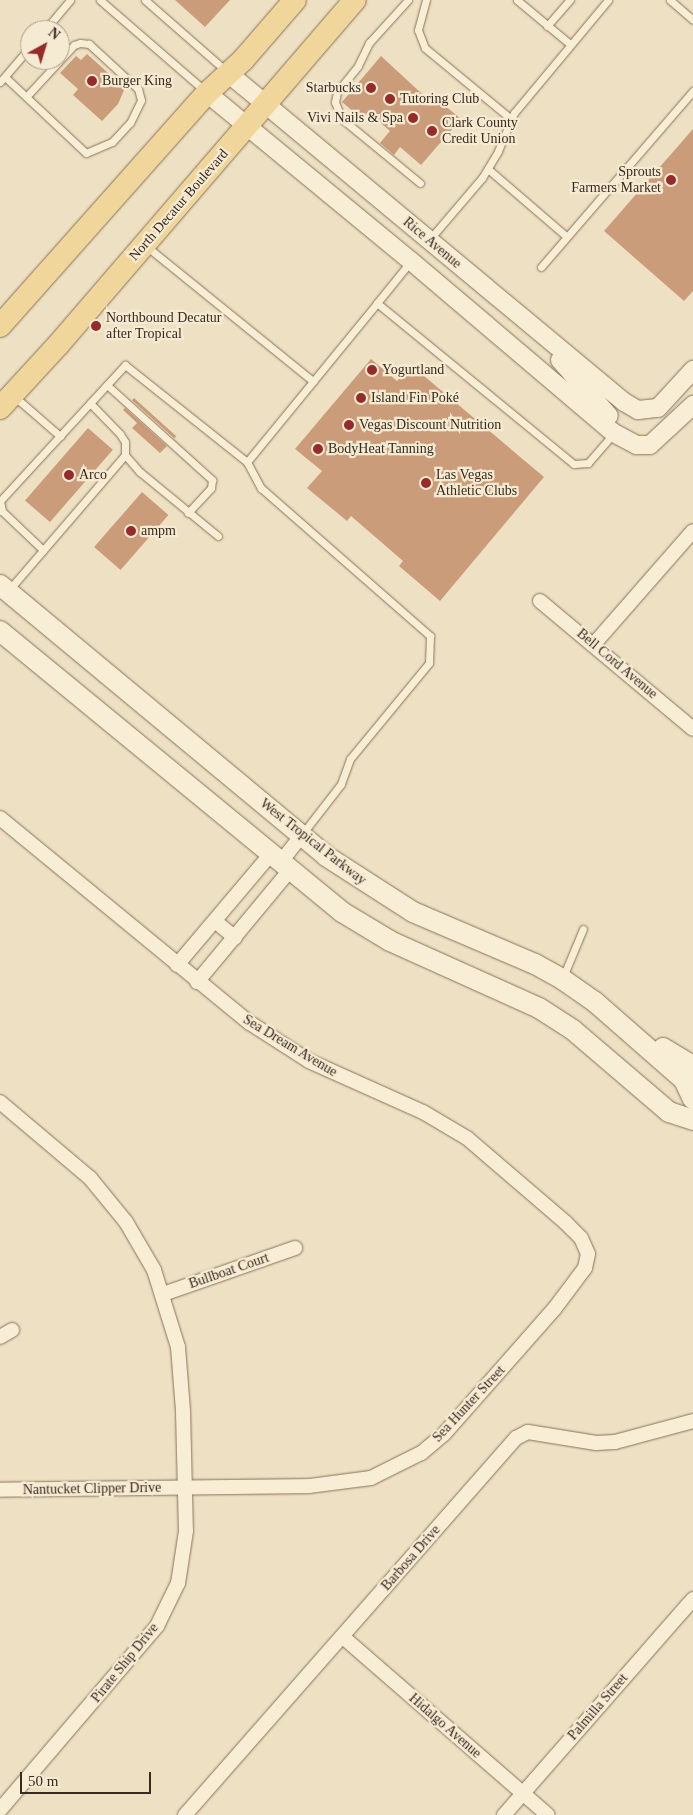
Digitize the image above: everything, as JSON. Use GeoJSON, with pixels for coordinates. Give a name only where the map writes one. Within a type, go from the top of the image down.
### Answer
{"type":"FeatureCollection","features":[{"type":"Feature","properties":{"kind":"main road"},"geometry":{"type":"LineString","coordinates":[[0,326],[207,93],[228,73],[295,0]]}},
{"type":"Feature","properties":{"kind":"main road","name":"North Decatur Boulevard"},"geometry":{"type":"LineString","coordinates":[[6,401],[246,128],[355,0]]}},
{"type":"Feature","properties":{"kind":"main road","name":"West Tropical Parkway"},"geometry":{"type":"LineString","coordinates":[[4,588],[301,836],[374,890],[412,912],[535,964],[562,979],[595,1002],[684,1080],[693,1099]]}},
{"type":"Feature","properties":{"kind":"main road"},"geometry":{"type":"LineString","coordinates":[[0,631],[280,863],[342,912],[390,941],[539,1008],[573,1030],[670,1112],[693,1120]]}},
{"type":"Feature","properties":{"kind":"main road"},"geometry":{"type":"LineString","coordinates":[[595,1002],[693,1066]]}},
{"type":"Feature","properties":{"kind":"street","name":"Rice Avenue"},"geometry":{"type":"LineString","coordinates":[[228,73],[531,326],[638,410],[658,408],[693,370]]}},
{"type":"Feature","properties":{"kind":"street","name":"Rice Avenue"},"geometry":{"type":"LineString","coordinates":[[207,93],[246,128],[411,261],[614,433],[637,446],[650,445],[693,405]]}},
{"type":"Feature","properties":{"kind":"street"},"geometry":{"type":"LineString","coordinates":[[411,261],[428,240]]}},
{"type":"Feature","properties":{"kind":"street"},"geometry":{"type":"LineString","coordinates":[[531,326],[615,422],[614,433]]}},
{"type":"Feature","properties":{"kind":"street"},"geometry":{"type":"LineString","coordinates":[[594,644],[693,531]]}},
{"type":"Feature","properties":{"kind":"street","name":"Bell Cord Avenue"},"geometry":{"type":"LineString","coordinates":[[540,601],[692,725]]}},
{"type":"Feature","properties":{"kind":"street","name":"Sea Dream Avenue"},"geometry":{"type":"LineString","coordinates":[[0,818],[177,966],[250,1023],[309,1061],[424,1112],[467,1138],[566,1223],[581,1238],[588,1254]]}},
{"type":"Feature","properties":{"kind":"street"},"geometry":{"type":"LineString","coordinates":[[197,982],[235,938],[280,863],[301,836]]}},
{"type":"Feature","properties":{"kind":"street"},"geometry":{"type":"LineString","coordinates":[[177,966],[215,921],[280,863]]}},
{"type":"Feature","properties":{"kind":"street"},"geometry":{"type":"LineString","coordinates":[[215,921],[235,938]]}},
{"type":"Feature","properties":{"kind":"street","name":"Pirate Ship Drive"},"geometry":{"type":"LineString","coordinates":[[0,1102],[90,1178],[108,1199],[141,1245],[163,1294],[178,1347],[181,1376],[184,1557],[170,1604],[143,1646],[0,1810]]}},
{"type":"Feature","properties":{"kind":"street","name":"Bullboat Court"},"geometry":{"type":"LineString","coordinates":[[163,1294],[295,1248]]}},
{"type":"Feature","properties":{"kind":"street","name":"Sea Hunter Street"},"geometry":{"type":"LineString","coordinates":[[183,1488],[342,1484],[371,1478],[422,1452],[473,1403],[555,1308],[585,1268],[588,1254]]}},
{"type":"Feature","properties":{"kind":"street","name":"Barbosa Drive"},"geometry":{"type":"LineString","coordinates":[[185,1815],[516,1438],[528,1432],[596,1443],[615,1442],[693,1421]]}},
{"type":"Feature","properties":{"kind":"street","name":"Nantucket Clipper Drive"},"geometry":{"type":"LineString","coordinates":[[0,1490],[183,1488]]}},
{"type":"Feature","properties":{"kind":"street","name":"Palmilla Street"},"geometry":{"type":"LineString","coordinates":[[504,1815],[693,1599]]}},
{"type":"Feature","properties":{"kind":"street","name":"Hidalgo Avenue"},"geometry":{"type":"LineString","coordinates":[[343,1637],[548,1815]]}},
{"type":"Feature","properties":{"kind":"lane"},"geometry":{"type":"LineString","coordinates":[[53,20],[70,0]]}},
{"type":"Feature","properties":{"kind":"lane"},"geometry":{"type":"LineString","coordinates":[[100,0],[207,93]]}},
{"type":"Feature","properties":{"kind":"lane"},"geometry":{"type":"LineString","coordinates":[[146,0],[228,73]]}},
{"type":"Feature","properties":{"kind":"lane"},"geometry":{"type":"LineString","coordinates":[[408,0],[369,43],[358,66],[337,92],[335,102],[342,119],[420,183]]}},
{"type":"Feature","properties":{"kind":"lane"},"geometry":{"type":"LineString","coordinates":[[426,0],[418,30],[425,48],[511,119]]}},
{"type":"Feature","properties":{"kind":"lane"},"geometry":{"type":"LineString","coordinates":[[517,0],[571,45]]}},
{"type":"Feature","properties":{"kind":"lane"},"geometry":{"type":"LineString","coordinates":[[547,26],[570,0]]}},
{"type":"Feature","properties":{"kind":"lane"},"geometry":{"type":"LineString","coordinates":[[428,240],[488,169],[511,119],[608,0]]}},
{"type":"Feature","properties":{"kind":"lane"},"geometry":{"type":"LineString","coordinates":[[670,0],[693,20]]}},
{"type":"Feature","properties":{"kind":"lane"},"geometry":{"type":"LineString","coordinates":[[20,59],[2,80],[27,96],[86,154],[112,142],[130,123],[141,100],[138,89],[89,44],[80,43],[74,45],[27,96]]}},
{"type":"Feature","properties":{"kind":"lane"},"geometry":{"type":"LineString","coordinates":[[542,267],[566,236],[693,91]]}},
{"type":"Feature","properties":{"kind":"lane"},"geometry":{"type":"LineString","coordinates":[[488,169],[566,236]]}},
{"type":"Feature","properties":{"kind":"lane"},"geometry":{"type":"LineString","coordinates":[[144,244],[313,382]]}},
{"type":"Feature","properties":{"kind":"lane"},"geometry":{"type":"LineString","coordinates":[[246,462],[411,261]]}},
{"type":"Feature","properties":{"kind":"lane"},"geometry":{"type":"LineString","coordinates":[[377,303],[574,464],[588,463],[614,433]]}},
{"type":"Feature","properties":{"kind":"lane"},"geometry":{"type":"LineString","coordinates":[[43,550],[2,511],[0,501],[124,365],[246,462],[261,488],[430,636],[429,663],[350,759],[342,784],[301,836]]}},
{"type":"Feature","properties":{"kind":"lane"},"geometry":{"type":"LineString","coordinates":[[107,385],[212,480],[211,488],[188,513]]}},
{"type":"Feature","properties":{"kind":"lane"},"geometry":{"type":"LineString","coordinates":[[6,401],[60,436]]}},
{"type":"Feature","properties":{"kind":"lane"},"geometry":{"type":"LineString","coordinates":[[4,588],[43,550],[124,455],[125,442],[120,434],[90,403]]}},
{"type":"Feature","properties":{"kind":"lane"},"geometry":{"type":"LineString","coordinates":[[124,455],[140,472],[218,536]]}},
{"type":"Feature","properties":{"kind":"lane"},"geometry":{"type":"LineString","coordinates":[[562,979],[583,928]]}},
{"type":"Feature","properties":{"kind":"building"},"geometry":{"type":"Polygon","coordinates":[[[175,0],[230,0],[205,27],[175,0]]]}},
{"type":"Feature","properties":{"kind":"building","name":"Burger King"},"geometry":{"type":"Polygon","coordinates":[[[87,54],[125,88],[118,104],[102,121],[73,95],[78,89],[60,73],[63,70],[70,70],[70,62],[76,56],[81,60],[87,54]]]}},
{"type":"Feature","properties":{"kind":"building"},"geometry":{"type":"Polygon","coordinates":[[[381,56],[434,105],[438,100],[461,119],[421,165],[400,147],[394,155],[380,143],[390,131],[368,112],[362,119],[342,102],[381,56]]]}},
{"type":"Feature","properties":{"kind":"building","name":"Sprouts Farmers Market"},"geometry":{"type":"Polygon","coordinates":[[[693,129],[693,291],[684,301],[604,231],[693,129]]]}},
{"type":"Feature","properties":{"kind":"building","name":"Las Vegas Athletic Clubs"},"geometry":{"type":"Polygon","coordinates":[[[371,359],[397,381],[411,365],[544,477],[440,601],[399,566],[403,561],[351,516],[347,521],[307,488],[322,471],[295,449],[371,359]]]}},
{"type":"Feature","properties":{"kind":"building"},"geometry":{"type":"Polygon","coordinates":[[[134,398],[176,436],[174,438],[132,400],[134,398]]]}},
{"type":"Feature","properties":{"kind":"building"},"geometry":{"type":"Polygon","coordinates":[[[125,408],[167,446],[160,453],[132,428],[137,423],[123,410],[125,408]]]}},
{"type":"Feature","properties":{"kind":"building"},"geometry":{"type":"Polygon","coordinates":[[[88,428],[113,450],[50,522],[25,500],[88,428]]]}},
{"type":"Feature","properties":{"kind":"building","name":"ampm"},"geometry":{"type":"Polygon","coordinates":[[[142,492],[168,515],[121,570],[94,547],[142,492]]]}},
{"type":"Feature","properties":{"kind":"place","name":"Burger King"},"geometry":{"type":"Point","coordinates":[92,81]}},
{"type":"Feature","properties":{"kind":"place","name":"Starbucks"},"geometry":{"type":"Point","coordinates":[371,88]}},
{"type":"Feature","properties":{"kind":"place","name":"Tutoring Club"},"geometry":{"type":"Point","coordinates":[390,99]}},
{"type":"Feature","properties":{"kind":"place","name":"Vivi Nails & Spa"},"geometry":{"type":"Point","coordinates":[413,118]}},
{"type":"Feature","properties":{"kind":"place","name":"Clark County Credit Union"},"geometry":{"type":"Point","coordinates":[432,131]}},
{"type":"Feature","properties":{"kind":"place","name":"Sprouts Farmers Market"},"geometry":{"type":"Point","coordinates":[671,180]}},
{"type":"Feature","properties":{"kind":"place","name":"Northbound Decatur after Tropical"},"geometry":{"type":"Point","coordinates":[96,326]}},
{"type":"Feature","properties":{"kind":"place","name":"Yogurtland"},"geometry":{"type":"Point","coordinates":[372,370]}},
{"type":"Feature","properties":{"kind":"place","name":"Island Fin Poké"},"geometry":{"type":"Point","coordinates":[361,398]}},
{"type":"Feature","properties":{"kind":"place","name":"Vegas Discount Nutrition"},"geometry":{"type":"Point","coordinates":[349,425]}},
{"type":"Feature","properties":{"kind":"place","name":"BodyHeat Tanning"},"geometry":{"type":"Point","coordinates":[318,449]}},
{"type":"Feature","properties":{"kind":"place","name":"Arco"},"geometry":{"type":"Point","coordinates":[69,475]}},
{"type":"Feature","properties":{"kind":"place","name":"Las Vegas Athletic Clubs"},"geometry":{"type":"Point","coordinates":[426,483]}},
{"type":"Feature","properties":{"kind":"place","name":"ampm"},"geometry":{"type":"Point","coordinates":[131,531]}}]}
